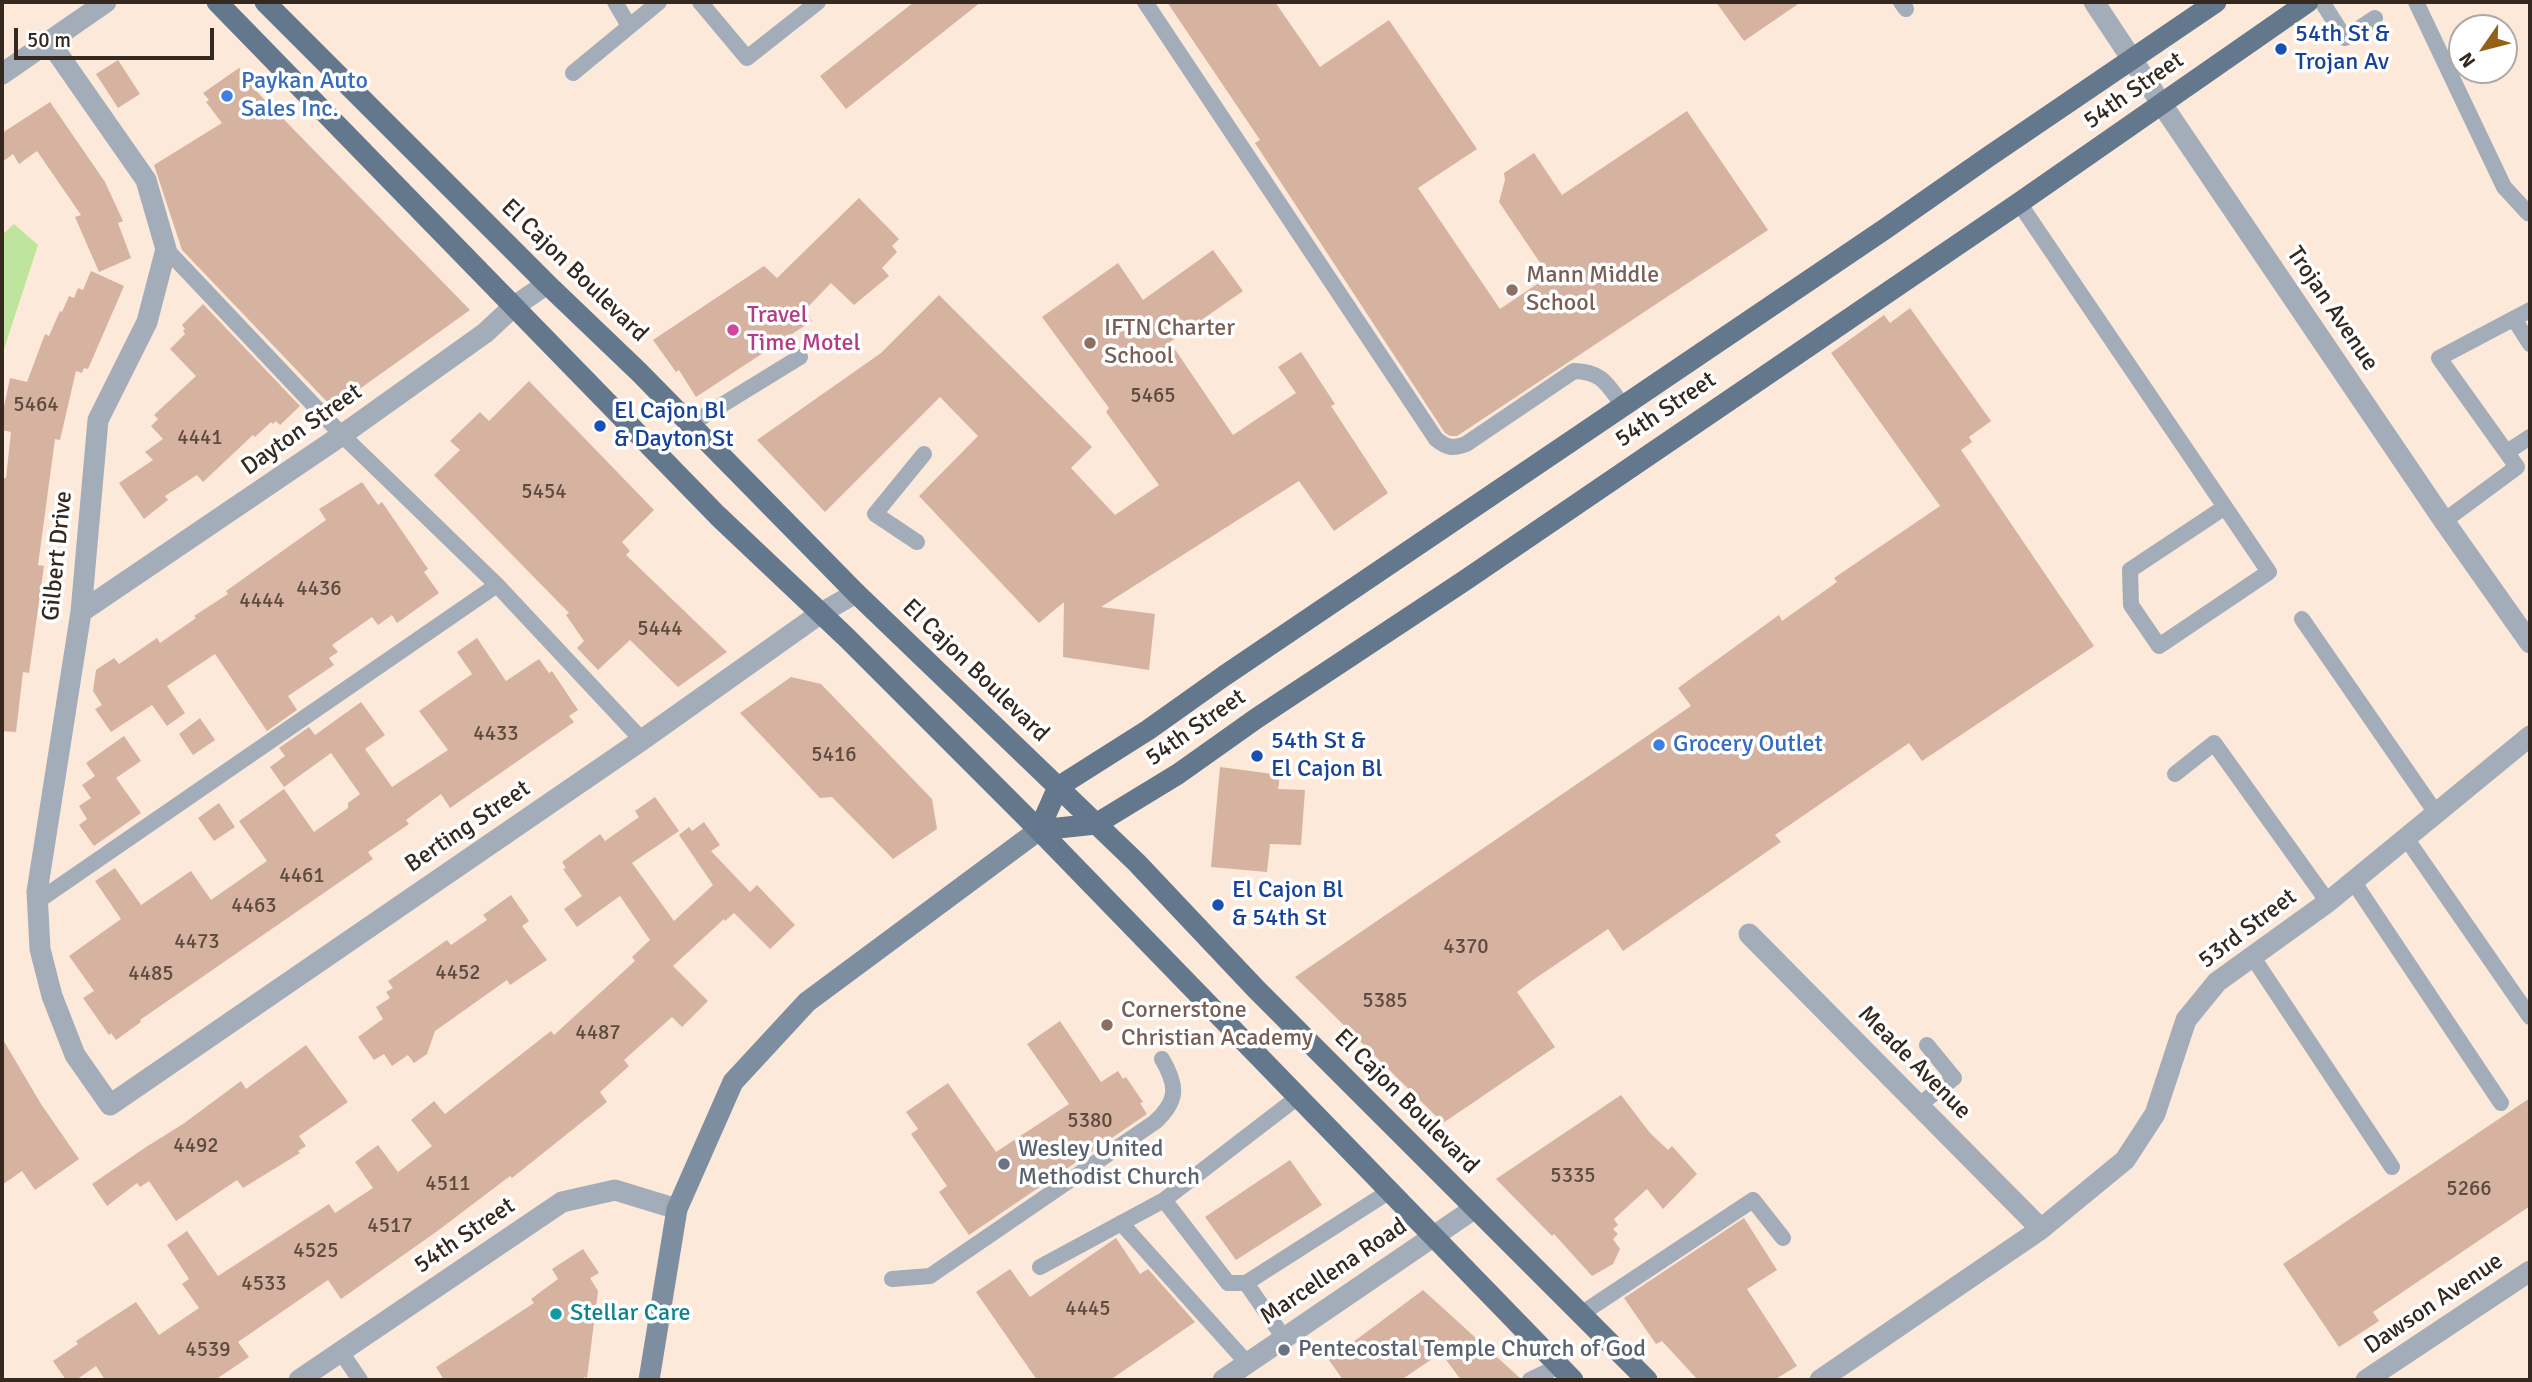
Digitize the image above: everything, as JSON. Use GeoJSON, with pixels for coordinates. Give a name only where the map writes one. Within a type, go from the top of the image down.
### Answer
{"type":"FeatureCollection","features":[{"type":"Feature","properties":{"kind":"main road"},"geometry":{"type":"LineString","coordinates":[[217,2],[718,516],[821,613],[1039,830],[1566,1373]]}},
{"type":"Feature","properties":{"kind":"main road","name":"El Cajon Boulevard"},"geometry":{"type":"LineString","coordinates":[[265,2],[547,284],[595,328],[856,593],[1096,824],[1256,989],[1647,1380]]}},
{"type":"Feature","properties":{"kind":"main road","name":"54th Street"},"geometry":{"type":"LineString","coordinates":[[1058,787],[1148,730],[2216,2]]}},
{"type":"Feature","properties":{"kind":"main road","name":"54th Street"},"geometry":{"type":"LineString","coordinates":[[1039,830],[1096,824],[1178,774],[1256,718],[1464,581],[2019,203],[2308,2]]}},
{"type":"Feature","properties":{"kind":"main road"},"geometry":{"type":"LineString","coordinates":[[649,1380],[677,1209],[733,1083],[807,1002],[1039,830],[1058,787]]}},
{"type":"Feature","properties":{"kind":"street"},"geometry":{"type":"LineString","coordinates":[[2,74],[107,2]]}},
{"type":"Feature","properties":{"kind":"street","name":"Trojan Avenue"},"geometry":{"type":"LineString","coordinates":[[2094,2],[2444,521],[2530,643]]}},
{"type":"Feature","properties":{"kind":"street"},"geometry":{"type":"LineString","coordinates":[[49,41],[146,180],[166,249]]}},
{"type":"Feature","properties":{"kind":"street","name":"Gilbert Drive"},"geometry":{"type":"LineString","coordinates":[[110,1105],[75,1055],[52,996],[40,949],[37,892],[81,612],[97,420],[147,322],[166,249]]}},
{"type":"Feature","properties":{"kind":"street","name":"Dayton Street"},"geometry":{"type":"LineString","coordinates":[[81,612],[342,435],[485,333],[513,307],[547,284]]}},
{"type":"Feature","properties":{"kind":"street","name":"Berting Street"},"geometry":{"type":"LineString","coordinates":[[110,1105],[642,740],[821,613],[856,593]]}},
{"type":"Feature","properties":{"kind":"street","name":"53rd Street"},"geometry":{"type":"LineString","coordinates":[[1827,1378],[2041,1229],[2125,1160],[2155,1114],[2186,1020],[2217,982],[2328,902],[2530,736]]}},
{"type":"Feature","properties":{"kind":"street","name":"Meade Avenue"},"geometry":{"type":"LineString","coordinates":[[1749,934],[2041,1229]]}},
{"type":"Feature","properties":{"kind":"street","name":"54th Street"},"geometry":{"type":"LineString","coordinates":[[299,1380],[562,1202],[615,1190],[677,1209]]}},
{"type":"Feature","properties":{"kind":"street","name":"Marcellena Road"},"geometry":{"type":"LineString","coordinates":[[1224,1380],[1475,1208]]}},
{"type":"Feature","properties":{"kind":"street","name":"Dawson Avenue"},"geometry":{"type":"LineString","coordinates":[[2366,1380],[2530,1271]]}},
{"type":"Feature","properties":{"kind":"lane"},"geometry":{"type":"LineString","coordinates":[[615,2],[629,26]]}},
{"type":"Feature","properties":{"kind":"lane"},"geometry":{"type":"LineString","coordinates":[[573,73],[659,2]]}},
{"type":"Feature","properties":{"kind":"lane"},"geometry":{"type":"LineString","coordinates":[[700,2],[747,58],[818,2]]}},
{"type":"Feature","properties":{"kind":"lane"},"geometry":{"type":"LineString","coordinates":[[1145,2],[1436,439],[1445,447],[1455,448],[1466,444],[1574,371],[1589,371],[1601,376],[1623,405]]}},
{"type":"Feature","properties":{"kind":"lane"},"geometry":{"type":"LineString","coordinates":[[2322,2],[2345,38],[2375,18]]}},
{"type":"Feature","properties":{"kind":"lane"},"geometry":{"type":"LineString","coordinates":[[2416,2],[2504,187],[2528,213],[2530,212]]}},
{"type":"Feature","properties":{"kind":"lane"},"geometry":{"type":"LineString","coordinates":[[2019,203],[2225,507],[2269,572],[2159,646],[2132,605],[2130,570],[2225,507]]}},
{"type":"Feature","properties":{"kind":"lane"},"geometry":{"type":"LineString","coordinates":[[166,249],[342,435],[497,585],[642,740]]}},
{"type":"Feature","properties":{"kind":"lane"},"geometry":{"type":"LineString","coordinates":[[2530,310],[2439,358],[2517,467],[2530,478]]}},
{"type":"Feature","properties":{"kind":"lane"},"geometry":{"type":"LineString","coordinates":[[2514,319],[2530,344]]}},
{"type":"Feature","properties":{"kind":"lane"},"geometry":{"type":"LineString","coordinates":[[691,424],[800,357]]}},
{"type":"Feature","properties":{"kind":"lane"},"geometry":{"type":"LineString","coordinates":[[2507,452],[2530,437]]}},
{"type":"Feature","properties":{"kind":"lane"},"geometry":{"type":"LineString","coordinates":[[917,542],[875,514],[924,454]]}},
{"type":"Feature","properties":{"kind":"lane"},"geometry":{"type":"LineString","coordinates":[[2444,521],[2517,467]]}},
{"type":"Feature","properties":{"kind":"lane"},"geometry":{"type":"LineString","coordinates":[[38,901],[497,585]]}},
{"type":"Feature","properties":{"kind":"lane"},"geometry":{"type":"LineString","coordinates":[[2302,619],[2436,813]]}},
{"type":"Feature","properties":{"kind":"lane"},"geometry":{"type":"LineString","coordinates":[[2175,774],[2214,743],[2328,902]]}},
{"type":"Feature","properties":{"kind":"lane"},"geometry":{"type":"LineString","coordinates":[[2406,838],[2530,1017]]}},
{"type":"Feature","properties":{"kind":"lane"},"geometry":{"type":"LineString","coordinates":[[2353,881],[2501,1103]]}},
{"type":"Feature","properties":{"kind":"lane"},"geometry":{"type":"LineString","coordinates":[[2252,956],[2392,1167]]}},
{"type":"Feature","properties":{"kind":"lane"},"geometry":{"type":"LineString","coordinates":[[1919,1105],[1954,1079],[1927,1045]]}},
{"type":"Feature","properties":{"kind":"lane"},"geometry":{"type":"LineString","coordinates":[[892,1279],[930,1276],[1154,1122],[1168,1110],[1172,1097],[1172,1080],[1162,1059]]}},
{"type":"Feature","properties":{"kind":"lane"},"geometry":{"type":"LineString","coordinates":[[1040,1267],[1164,1200],[1298,1097]]}},
{"type":"Feature","properties":{"kind":"lane"},"geometry":{"type":"LineString","coordinates":[[1164,1200],[1228,1283],[1246,1283],[1390,1191]]}},
{"type":"Feature","properties":{"kind":"lane"},"geometry":{"type":"LineString","coordinates":[[1581,1314],[1753,1200],[1783,1238]]}},
{"type":"Feature","properties":{"kind":"lane"},"geometry":{"type":"LineString","coordinates":[[1121,1223],[1248,1364]]}},
{"type":"Feature","properties":{"kind":"lane"},"geometry":{"type":"LineString","coordinates":[[1246,1283],[1284,1338]]}},
{"type":"Feature","properties":{"kind":"lane"},"geometry":{"type":"LineString","coordinates":[[341,1352],[360,1380]]}},
{"type":"Feature","properties":{"kind":"lane"},"geometry":{"type":"LineString","coordinates":[[1530,1380],[1566,1373]]}},
{"type":"Feature","properties":{"kind":"green space"},"geometry":{"type":"Polygon","coordinates":[[[14,224],[38,245],[2,355],[2,235],[14,224]]]}},
{"type":"Feature","properties":{"kind":"building"},"geometry":{"type":"Polygon","coordinates":[[[914,2],[981,2],[846,109],[820,76],[914,2]]]}},
{"type":"Feature","properties":{"kind":"building"},"geometry":{"type":"Polygon","coordinates":[[[1167,2],[1275,2],[1320,67],[1389,20],[1477,149],[1418,188],[1500,309],[1549,276],[1499,202],[1505,180],[1504,173],[1534,153],[1562,195],[1687,111],[1768,230],[1457,436],[1450,436],[1445,433],[1255,143],[1260,140],[1167,2]]]}},
{"type":"Feature","properties":{"kind":"building"},"geometry":{"type":"Polygon","coordinates":[[[1716,2],[1801,2],[1744,41],[1716,2]]]}},
{"type":"Feature","properties":{"kind":"building"},"geometry":{"type":"Polygon","coordinates":[[[118,60],[140,94],[118,108],[96,74],[118,60]]]}},
{"type":"Feature","properties":{"kind":"building"},"geometry":{"type":"Polygon","coordinates":[[[239,68],[260,95],[470,310],[333,408],[182,250],[154,165],[222,123],[206,102],[209,100],[203,93],[239,68]]]}},
{"type":"Feature","properties":{"kind":"building"},"geometry":{"type":"Polygon","coordinates":[[[50,102],[105,182],[123,221],[118,223],[131,258],[99,272],[75,217],[81,215],[37,151],[19,164],[13,154],[2,162],[2,133],[50,102]]]}},
{"type":"Feature","properties":{"kind":"building"},"geometry":{"type":"Polygon","coordinates":[[[859,198],[899,239],[892,246],[897,252],[882,268],[889,276],[854,305],[831,283],[805,310],[812,321],[696,397],[679,370],[676,372],[653,340],[764,266],[777,278],[859,198]]]}},
{"type":"Feature","properties":{"kind":"building"},"geometry":{"type":"Polygon","coordinates":[[[1213,250],[1243,291],[1170,342],[1233,435],[1296,393],[1278,367],[1301,352],[1335,404],[1331,406],[1388,493],[1334,531],[1299,481],[1101,607],[1155,614],[1149,670],[1063,657],[1064,602],[1039,623],[919,496],[978,436],[940,397],[825,512],[757,440],[881,353],[939,295],[1092,447],[1071,468],[1115,515],[1159,485],[1106,412],[1109,408],[1042,317],[1118,263],[1143,300],[1213,250]]]}},
{"type":"Feature","properties":{"kind":"building"},"geometry":{"type":"Polygon","coordinates":[[[91,271],[124,286],[88,369],[84,368],[82,373],[76,371],[60,440],[55,439],[38,565],[44,566],[29,673],[23,672],[16,732],[2,731],[2,478],[6,478],[11,432],[2,430],[2,416],[10,378],[27,382],[45,334],[49,336],[69,296],[74,298],[78,288],[83,290],[91,271]]]}},
{"type":"Feature","properties":{"kind":"building"},"geometry":{"type":"Polygon","coordinates":[[[203,304],[300,406],[280,425],[276,421],[273,424],[271,422],[255,437],[253,435],[203,482],[197,475],[165,496],[168,500],[144,519],[119,483],[153,460],[145,452],[163,439],[151,426],[158,419],[154,415],[196,376],[170,349],[185,334],[182,325],[203,304]]]}},
{"type":"Feature","properties":{"kind":"building"},"geometry":{"type":"Polygon","coordinates":[[[1910,308],[1991,421],[1969,437],[1972,442],[1961,450],[2094,646],[1922,761],[1909,743],[1775,835],[1781,842],[1623,951],[1608,929],[1533,980],[1517,992],[1555,1047],[1443,1123],[1295,977],[1691,706],[1678,688],[1779,615],[1782,621],[1837,582],[1834,578],[1940,506],[1831,353],[1884,315],[1890,323],[1910,308]]]}},
{"type":"Feature","properties":{"kind":"building"},"geometry":{"type":"Polygon","coordinates":[[[529,381],[654,510],[622,542],[630,551],[626,555],[727,652],[678,687],[630,640],[598,670],[577,648],[584,641],[566,615],[569,613],[434,475],[460,450],[450,441],[480,412],[489,421],[529,381]]]}},
{"type":"Feature","properties":{"kind":"building"},"geometry":{"type":"Polygon","coordinates":[[[362,482],[378,505],[382,502],[428,569],[424,572],[439,593],[397,623],[392,615],[378,625],[372,617],[332,645],[338,652],[329,658],[334,665],[288,696],[297,710],[267,731],[215,654],[167,686],[185,713],[167,726],[152,705],[111,732],[95,709],[102,705],[93,691],[96,670],[114,658],[119,664],[157,638],[160,643],[196,618],[194,616],[228,594],[226,591],[326,520],[319,509],[362,482]]]}},
{"type":"Feature","properties":{"kind":"building"},"geometry":{"type":"Polygon","coordinates":[[[477,638],[506,681],[539,659],[549,673],[552,671],[578,710],[569,716],[574,722],[450,808],[441,794],[406,820],[409,824],[368,852],[373,859],[140,1020],[141,1022],[116,1040],[111,1033],[109,1035],[83,998],[94,991],[69,956],[121,919],[95,881],[115,868],[141,905],[191,871],[211,900],[267,861],[239,821],[284,789],[314,832],[348,808],[348,803],[360,794],[331,753],[284,787],[270,767],[285,756],[279,748],[309,727],[315,735],[361,702],[385,735],[365,749],[392,787],[448,750],[419,711],[472,674],[457,652],[477,638]]]}},
{"type":"Feature","properties":{"kind":"building"},"geometry":{"type":"Polygon","coordinates":[[[791,677],[821,684],[932,799],[937,829],[893,859],[832,797],[820,798],[740,713],[791,677]]]}},
{"type":"Feature","properties":{"kind":"building"},"geometry":{"type":"Polygon","coordinates":[[[200,718],[215,740],[193,755],[179,734],[200,718]]]}},
{"type":"Feature","properties":{"kind":"building"},"geometry":{"type":"Polygon","coordinates":[[[124,736],[141,761],[116,778],[141,813],[94,846],[79,825],[87,819],[79,806],[91,798],[82,785],[95,776],[86,763],[124,736]]]}},
{"type":"Feature","properties":{"kind":"building"},"geometry":{"type":"Polygon","coordinates":[[[1220,767],[1280,775],[1278,789],[1305,790],[1301,845],[1270,844],[1267,872],[1211,867],[1220,767]]]}},
{"type":"Feature","properties":{"kind":"building"},"geometry":{"type":"Polygon","coordinates":[[[655,797],[679,831],[632,863],[674,921],[713,885],[679,835],[689,827],[692,831],[704,822],[720,845],[711,851],[750,892],[757,885],[795,925],[770,949],[734,913],[725,921],[724,919],[673,966],[708,1001],[682,1027],[672,1017],[624,1060],[629,1066],[600,1092],[607,1102],[512,1178],[510,1176],[341,1299],[328,1280],[238,1342],[249,1357],[215,1380],[105,1380],[96,1366],[76,1380],[66,1380],[53,1361],[78,1344],[76,1341],[136,1302],[159,1335],[199,1308],[182,1284],[189,1279],[167,1245],[187,1231],[218,1276],[329,1204],[335,1213],[373,1188],[355,1162],[378,1145],[398,1172],[432,1146],[411,1120],[434,1101],[445,1114],[551,1031],[554,1035],[635,961],[632,957],[650,940],[620,896],[577,927],[564,909],[582,896],[563,869],[566,868],[562,862],[600,834],[605,841],[639,817],[635,811],[655,797]]]}},
{"type":"Feature","properties":{"kind":"building"},"geometry":{"type":"Polygon","coordinates":[[[219,803],[235,827],[214,841],[198,818],[219,803]]]}},
{"type":"Feature","properties":{"kind":"building"},"geometry":{"type":"Polygon","coordinates":[[[511,895],[529,921],[522,926],[547,960],[510,985],[507,980],[435,1031],[427,1054],[414,1063],[408,1055],[392,1066],[384,1054],[374,1060],[358,1037],[383,1019],[376,1007],[390,998],[386,992],[393,988],[388,981],[447,940],[451,945],[487,920],[483,915],[511,895]]]}},
{"type":"Feature","properties":{"kind":"building"},"geometry":{"type":"Polygon","coordinates":[[[1060,1021],[1101,1082],[1118,1071],[1123,1079],[1126,1077],[1143,1102],[1140,1103],[1147,1114],[969,1235],[939,1192],[947,1186],[911,1134],[918,1129],[906,1112],[948,1083],[996,1152],[1069,1104],[1027,1044],[1060,1021]]]}},
{"type":"Feature","properties":{"kind":"building"},"geometry":{"type":"Polygon","coordinates":[[[2,1038],[41,1104],[79,1159],[35,1190],[22,1171],[2,1185],[2,1038]]]}},
{"type":"Feature","properties":{"kind":"building"},"geometry":{"type":"Polygon","coordinates":[[[306,1045],[348,1102],[299,1136],[306,1146],[298,1151],[300,1153],[243,1188],[237,1180],[176,1221],[149,1181],[140,1187],[137,1183],[107,1206],[92,1184],[183,1124],[241,1081],[246,1089],[306,1045]]]}},
{"type":"Feature","properties":{"kind":"building"},"geometry":{"type":"Polygon","coordinates":[[[1621,1095],[1650,1133],[1668,1150],[1672,1146],[1697,1174],[1663,1209],[1647,1189],[1614,1219],[1618,1225],[1613,1229],[1618,1234],[1613,1239],[1620,1249],[1613,1264],[1592,1276],[1554,1234],[1552,1236],[1496,1179],[1621,1095]]]}},
{"type":"Feature","properties":{"kind":"building"},"geometry":{"type":"Polygon","coordinates":[[[2530,1098],[2530,1206],[2373,1312],[2379,1321],[2339,1347],[2283,1264],[2530,1098]]]}},
{"type":"Feature","properties":{"kind":"building"},"geometry":{"type":"Polygon","coordinates":[[[1290,1160],[1322,1205],[1236,1260],[1205,1217],[1290,1160]]]}},
{"type":"Feature","properties":{"kind":"building"},"geometry":{"type":"Polygon","coordinates":[[[1744,1218],[1777,1270],[1747,1289],[1797,1366],[1774,1380],[1698,1380],[1662,1341],[1656,1344],[1624,1298],[1744,1218]]]}},
{"type":"Feature","properties":{"kind":"building"},"geometry":{"type":"Polygon","coordinates":[[[1116,1238],[1140,1274],[1148,1269],[1195,1322],[1110,1380],[1037,1380],[976,1292],[1010,1269],[1030,1297],[1116,1238]]]}},
{"type":"Feature","properties":{"kind":"building","name":"Stellar Care"},"geometry":{"type":"Polygon","coordinates":[[[583,1249],[599,1273],[590,1278],[598,1291],[587,1378],[444,1380],[436,1367],[534,1303],[531,1299],[558,1279],[552,1269],[583,1249]]]}},
{"type":"Feature","properties":{"kind":"building"},"geometry":{"type":"Polygon","coordinates":[[[1423,1290],[1520,1380],[1461,1380],[1441,1353],[1401,1380],[1343,1380],[1329,1360],[1423,1290]]]}},
{"type":"Feature","properties":{"kind":"place","name":"54th St & Trojan Av"},"geometry":{"type":"Point","coordinates":[2281,49]}},
{"type":"Feature","properties":{"kind":"place","name":"Paykan Auto Sales Inc."},"geometry":{"type":"Point","coordinates":[227,96]}},
{"type":"Feature","properties":{"kind":"place","name":"Mann Middle School"},"geometry":{"type":"Point","coordinates":[1512,290]}},
{"type":"Feature","properties":{"kind":"place","name":"Travel Time Motel"},"geometry":{"type":"Point","coordinates":[733,330]}},
{"type":"Feature","properties":{"kind":"place","name":"IFTN Charter School"},"geometry":{"type":"Point","coordinates":[1090,343]}},
{"type":"Feature","properties":{"kind":"place","name":"El Cajon Bl & Dayton St"},"geometry":{"type":"Point","coordinates":[600,426]}},
{"type":"Feature","properties":{"kind":"place","name":"Grocery Outlet"},"geometry":{"type":"Point","coordinates":[1659,745]}},
{"type":"Feature","properties":{"kind":"place","name":"54th St & El Cajon Bl"},"geometry":{"type":"Point","coordinates":[1257,756]}},
{"type":"Feature","properties":{"kind":"place","name":"El Cajon Bl & 54th St"},"geometry":{"type":"Point","coordinates":[1218,905]}},
{"type":"Feature","properties":{"kind":"place","name":"Cornerstone Christian Academy"},"geometry":{"type":"Point","coordinates":[1107,1025]}},
{"type":"Feature","properties":{"kind":"place","name":"Wesley United Methodist Church"},"geometry":{"type":"Point","coordinates":[1004,1164]}},
{"type":"Feature","properties":{"kind":"place","name":"Stellar Care"},"geometry":{"type":"Point","coordinates":[556,1314]}},
{"type":"Feature","properties":{"kind":"place","name":"Pentecostal Temple Church of God"},"geometry":{"type":"Point","coordinates":[1284,1350]}}]}
